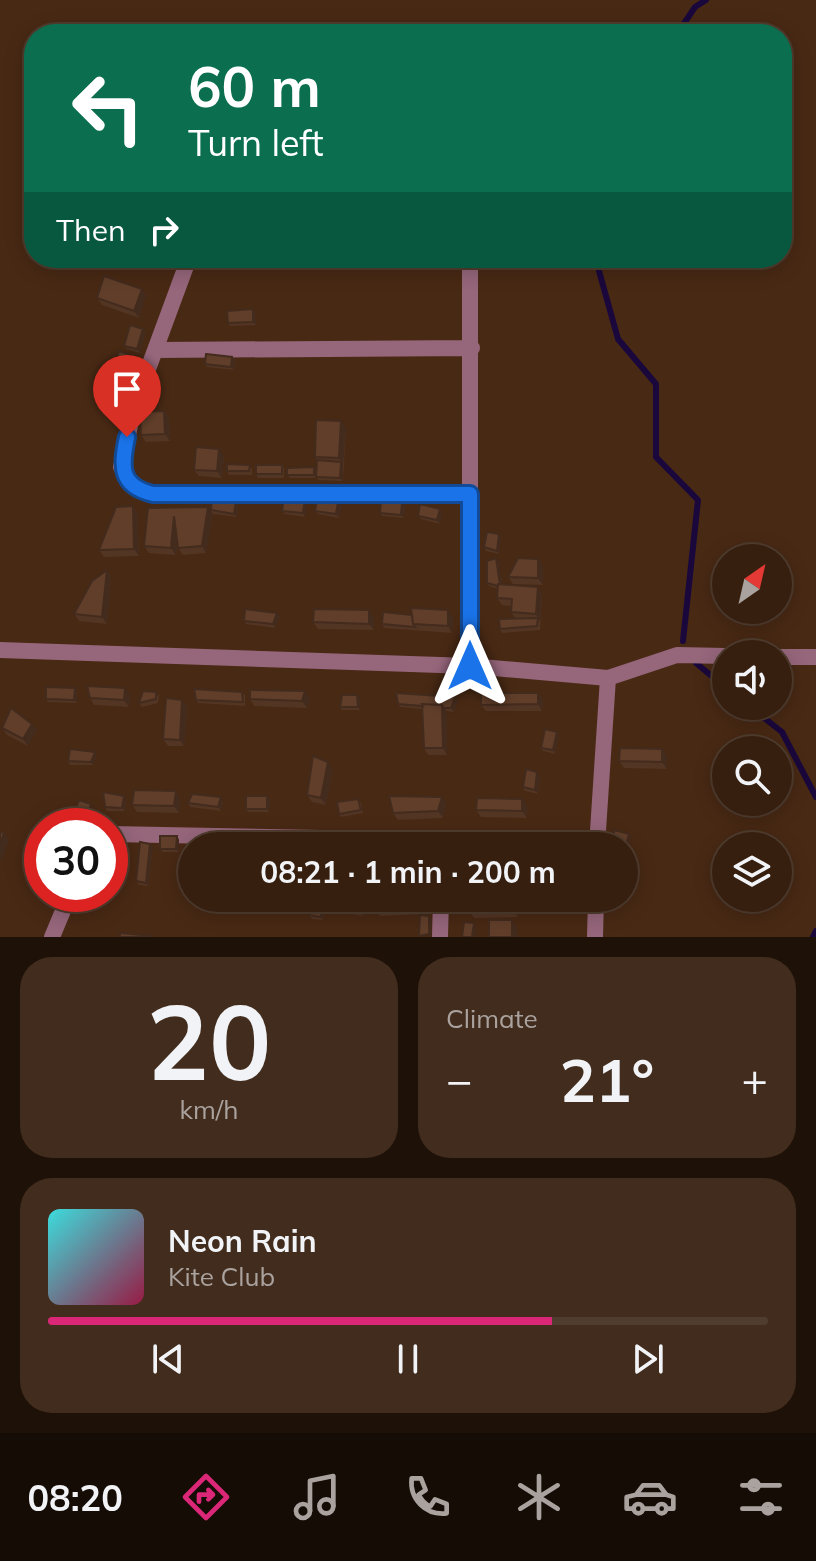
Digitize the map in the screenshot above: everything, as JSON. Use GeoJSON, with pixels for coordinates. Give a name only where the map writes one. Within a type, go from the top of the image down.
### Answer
{"type":"FeatureCollection","features":[{"type":"Feature","properties":{"kind":"street"},"geometry":{"type":"LineString","coordinates":[[185,268],[134,407],[121,467],[126,480],[142,492],[470,494]]}},
{"type":"Feature","properties":{"kind":"street"},"geometry":{"type":"LineString","coordinates":[[470,268],[470,666]]}},
{"type":"Feature","properties":{"kind":"street"},"geometry":{"type":"LineString","coordinates":[[155,350],[472,348]]}},
{"type":"Feature","properties":{"kind":"street"},"geometry":{"type":"LineString","coordinates":[[0,650],[470,666],[608,678],[677,655],[712,656]]}},
{"type":"Feature","properties":{"kind":"street"},"geometry":{"type":"LineString","coordinates":[[792,657],[816,657]]}},
{"type":"Feature","properties":{"kind":"street"},"geometry":{"type":"LineString","coordinates":[[598,832],[608,678]]}},
{"type":"Feature","properties":{"kind":"street"},"geometry":{"type":"LineString","coordinates":[[128,834],[178,836]]}},
{"type":"Feature","properties":{"kind":"street"},"geometry":{"type":"LineString","coordinates":[[52,937],[62,912]]}},
{"type":"Feature","properties":{"kind":"street"},"geometry":{"type":"LineString","coordinates":[[440,937],[441,912]]}},
{"type":"Feature","properties":{"kind":"street"},"geometry":{"type":"LineString","coordinates":[[595,937],[596,912]]}},
{"type":"Feature","properties":{"kind":"building"},"geometry":{"type":"Polygon","coordinates":[[[104,276],[142,289],[134,311],[97,298],[104,276]]]}},
{"type":"Feature","properties":{"kind":"building"},"geometry":{"type":"Polygon","coordinates":[[[253,309],[253,322],[228,323],[227,311],[253,309]]]}},
{"type":"Feature","properties":{"kind":"building"},"geometry":{"type":"Polygon","coordinates":[[[130,325],[143,329],[137,349],[124,346],[130,325]]]}},
{"type":"Feature","properties":{"kind":"building"},"geometry":{"type":"Polygon","coordinates":[[[119,351],[131,355],[125,375],[112,371],[119,351]]]}},
{"type":"Feature","properties":{"kind":"building"},"geometry":{"type":"Polygon","coordinates":[[[206,354],[232,357],[231,367],[205,364],[206,354]]]}},
{"type":"Feature","properties":{"kind":"building"},"geometry":{"type":"Polygon","coordinates":[[[112,376],[123,379],[118,395],[107,392],[112,376]]]}},
{"type":"Feature","properties":{"kind":"building"},"geometry":{"type":"Polygon","coordinates":[[[149,385],[158,387],[152,410],[144,407],[149,385]]]}},
{"type":"Feature","properties":{"kind":"building"},"geometry":{"type":"Polygon","coordinates":[[[164,411],[165,434],[141,435],[140,412],[164,411]]]}},
{"type":"Feature","properties":{"kind":"building"},"geometry":{"type":"Polygon","coordinates":[[[316,420],[341,421],[339,458],[315,457],[316,420]]]}},
{"type":"Feature","properties":{"kind":"building"},"geometry":{"type":"Polygon","coordinates":[[[196,447],[219,449],[217,471],[194,470],[196,447]]]}},
{"type":"Feature","properties":{"kind":"building"},"geometry":{"type":"Polygon","coordinates":[[[317,460],[341,462],[340,478],[316,477],[317,460]]]}},
{"type":"Feature","properties":{"kind":"building"},"geometry":{"type":"Polygon","coordinates":[[[227,464],[250,465],[249,471],[227,471],[227,464]]]}},
{"type":"Feature","properties":{"kind":"building"},"geometry":{"type":"Polygon","coordinates":[[[256,465],[282,465],[282,474],[256,474],[256,465]]]}},
{"type":"Feature","properties":{"kind":"building"},"geometry":{"type":"Polygon","coordinates":[[[314,467],[314,475],[287,475],[287,468],[314,467]]]}},
{"type":"Feature","properties":{"kind":"building"},"geometry":{"type":"Polygon","coordinates":[[[284,497],[305,500],[303,513],[282,511],[284,497]]]}},
{"type":"Feature","properties":{"kind":"building"},"geometry":{"type":"Polygon","coordinates":[[[212,498],[236,501],[234,514],[211,510],[212,498]]]}},
{"type":"Feature","properties":{"kind":"building"},"geometry":{"type":"Polygon","coordinates":[[[317,499],[338,502],[336,514],[315,511],[317,499]]]}},
{"type":"Feature","properties":{"kind":"building"},"geometry":{"type":"Polygon","coordinates":[[[381,500],[402,502],[401,515],[380,513],[381,500]]]}},
{"type":"Feature","properties":{"kind":"building"},"geometry":{"type":"Polygon","coordinates":[[[420,504],[440,509],[437,520],[418,516],[420,504]]]}},
{"type":"Feature","properties":{"kind":"building"},"geometry":{"type":"Polygon","coordinates":[[[133,506],[134,549],[99,550],[116,507],[133,506]]]}},
{"type":"Feature","properties":{"kind":"building"},"geometry":{"type":"Polygon","coordinates":[[[208,507],[202,546],[178,548],[174,516],[171,548],[144,546],[148,508],[208,507]]]}},
{"type":"Feature","properties":{"kind":"building"},"geometry":{"type":"Polygon","coordinates":[[[487,532],[499,534],[497,551],[484,547],[487,532]]]}},
{"type":"Feature","properties":{"kind":"building"},"geometry":{"type":"Polygon","coordinates":[[[496,558],[498,586],[487,583],[487,561],[496,558]]]}},
{"type":"Feature","properties":{"kind":"building"},"geometry":{"type":"Polygon","coordinates":[[[518,558],[538,559],[538,578],[508,577],[518,558]]]}},
{"type":"Feature","properties":{"kind":"building"},"geometry":{"type":"Polygon","coordinates":[[[107,570],[102,617],[74,614],[92,581],[107,570]]]}},
{"type":"Feature","properties":{"kind":"building"},"geometry":{"type":"Polygon","coordinates":[[[498,584],[538,587],[536,614],[511,612],[512,599],[497,598],[498,584]]]}},
{"type":"Feature","properties":{"kind":"building"},"geometry":{"type":"Polygon","coordinates":[[[411,608],[448,610],[448,626],[413,624],[411,608]]]}},
{"type":"Feature","properties":{"kind":"building"},"geometry":{"type":"Polygon","coordinates":[[[245,609],[277,613],[273,624],[244,621],[245,609]]]}},
{"type":"Feature","properties":{"kind":"building"},"geometry":{"type":"Polygon","coordinates":[[[314,609],[369,610],[369,624],[313,622],[314,609]]]}},
{"type":"Feature","properties":{"kind":"building"},"geometry":{"type":"Polygon","coordinates":[[[383,612],[412,615],[415,627],[382,624],[383,612]]]}},
{"type":"Feature","properties":{"kind":"building"},"geometry":{"type":"Polygon","coordinates":[[[538,618],[537,626],[500,629],[499,619],[538,618]]]}},
{"type":"Feature","properties":{"kind":"building"},"geometry":{"type":"Polygon","coordinates":[[[87,686],[125,688],[124,700],[90,698],[87,686]]]}},
{"type":"Feature","properties":{"kind":"building"},"geometry":{"type":"Polygon","coordinates":[[[46,687],[75,688],[74,700],[46,699],[46,687]]]}},
{"type":"Feature","properties":{"kind":"building"},"geometry":{"type":"Polygon","coordinates":[[[194,689],[242,692],[243,702],[196,700],[194,689]]]}},
{"type":"Feature","properties":{"kind":"building"},"geometry":{"type":"Polygon","coordinates":[[[250,690],[305,691],[302,701],[250,699],[250,690]]]}},
{"type":"Feature","properties":{"kind":"building"},"geometry":{"type":"Polygon","coordinates":[[[143,691],[156,692],[156,699],[139,703],[143,691]]]}},
{"type":"Feature","properties":{"kind":"building"},"geometry":{"type":"Polygon","coordinates":[[[396,693],[455,697],[451,708],[444,708],[442,705],[398,704],[396,693]]]}},
{"type":"Feature","properties":{"kind":"building"},"geometry":{"type":"Polygon","coordinates":[[[481,693],[538,693],[538,704],[481,705],[481,693]]]}},
{"type":"Feature","properties":{"kind":"building"},"geometry":{"type":"Polygon","coordinates":[[[342,695],[357,695],[358,707],[340,707],[342,695]]]}},
{"type":"Feature","properties":{"kind":"building"},"geometry":{"type":"Polygon","coordinates":[[[166,698],[182,700],[180,740],[163,739],[166,698]]]}},
{"type":"Feature","properties":{"kind":"building"},"geometry":{"type":"Polygon","coordinates":[[[422,704],[442,705],[443,748],[424,748],[422,704]]]}},
{"type":"Feature","properties":{"kind":"building"},"geometry":{"type":"Polygon","coordinates":[[[11,708],[32,724],[23,739],[2,728],[11,708]]]}},
{"type":"Feature","properties":{"kind":"building"},"geometry":{"type":"Polygon","coordinates":[[[545,729],[557,732],[553,750],[541,748],[545,729]]]}},
{"type":"Feature","properties":{"kind":"building"},"geometry":{"type":"Polygon","coordinates":[[[620,748],[662,749],[662,762],[619,761],[620,748]]]}},
{"type":"Feature","properties":{"kind":"building"},"geometry":{"type":"Polygon","coordinates":[[[70,749],[95,752],[91,762],[68,761],[70,749]]]}},
{"type":"Feature","properties":{"kind":"building"},"geometry":{"type":"Polygon","coordinates":[[[313,756],[328,762],[321,798],[307,795],[313,756]]]}},
{"type":"Feature","properties":{"kind":"building"},"geometry":{"type":"Polygon","coordinates":[[[526,769],[537,772],[535,790],[523,787],[526,769]]]}},
{"type":"Feature","properties":{"kind":"building"},"geometry":{"type":"Polygon","coordinates":[[[134,790],[176,791],[174,806],[132,805],[134,790]]]}},
{"type":"Feature","properties":{"kind":"building"},"geometry":{"type":"Polygon","coordinates":[[[103,792],[124,796],[122,808],[105,807],[103,792]]]}},
{"type":"Feature","properties":{"kind":"building"},"geometry":{"type":"Polygon","coordinates":[[[192,794],[221,797],[218,807],[188,803],[192,794]]]}},
{"type":"Feature","properties":{"kind":"building"},"geometry":{"type":"Polygon","coordinates":[[[246,796],[267,796],[267,809],[246,809],[246,796]]]}},
{"type":"Feature","properties":{"kind":"building"},"geometry":{"type":"Polygon","coordinates":[[[389,796],[442,797],[438,811],[393,813],[389,796]]]}},
{"type":"Feature","properties":{"kind":"building"},"geometry":{"type":"Polygon","coordinates":[[[477,798],[522,799],[522,811],[476,810],[477,798]]]}},
{"type":"Feature","properties":{"kind":"building"},"geometry":{"type":"Polygon","coordinates":[[[358,799],[361,810],[339,814],[337,802],[358,799]]]}},
{"type":"Feature","properties":{"kind":"building"},"geometry":{"type":"Polygon","coordinates":[[[79,800],[91,804],[90,808],[76,808],[79,800]]]}},
{"type":"Feature","properties":{"kind":"building"},"geometry":{"type":"Polygon","coordinates":[[[160,836],[177,836],[176,849],[160,849],[160,836]]]}},
{"type":"Feature","properties":{"kind":"building"},"geometry":{"type":"Polygon","coordinates":[[[140,842],[150,844],[146,883],[136,881],[140,842]]]}},
{"type":"Feature","properties":{"kind":"building"},"geometry":{"type":"Polygon","coordinates":[[[310,912],[321,912],[321,917],[309,915],[310,912]]]}},
{"type":"Feature","properties":{"kind":"building"},"geometry":{"type":"Polygon","coordinates":[[[420,915],[429,916],[429,934],[419,936],[420,915]]]}},
{"type":"Feature","properties":{"kind":"building"},"geometry":{"type":"Polygon","coordinates":[[[489,920],[512,920],[512,937],[489,937],[489,920]]]}},
{"type":"Feature","properties":{"kind":"building"},"geometry":{"type":"Polygon","coordinates":[[[464,922],[474,923],[472,937],[462,937],[464,922]]]}},
{"type":"Feature","properties":{"kind":"building"},"geometry":{"type":"Polygon","coordinates":[[[120,933],[152,936],[120,937],[120,933]]]}},
{"type":"Feature","properties":{"kind":"waterway"},"geometry":{"type":"LineString","coordinates":[[684,24],[695,7],[706,0]]}},
{"type":"Feature","properties":{"kind":"waterway"},"geometry":{"type":"LineString","coordinates":[[599,268],[618,339],[656,384],[656,457],[698,500],[683,641]]}},
{"type":"Feature","properties":{"kind":"waterway"},"geometry":{"type":"LineString","coordinates":[[696,663],[712,676]]}},
{"type":"Feature","properties":{"kind":"waterway"},"geometry":{"type":"LineString","coordinates":[[767,720],[782,732],[816,797]]}},
{"type":"Feature","properties":{"kind":"waterway"},"geometry":{"type":"LineString","coordinates":[[813,937],[816,931]]}},
{"type":"Feature","properties":{"kind":"route"},"geometry":{"type":"LineString","coordinates":[[127,437],[121,467],[126,480],[142,492],[153,494],[470,494],[470,666]]}}]}
